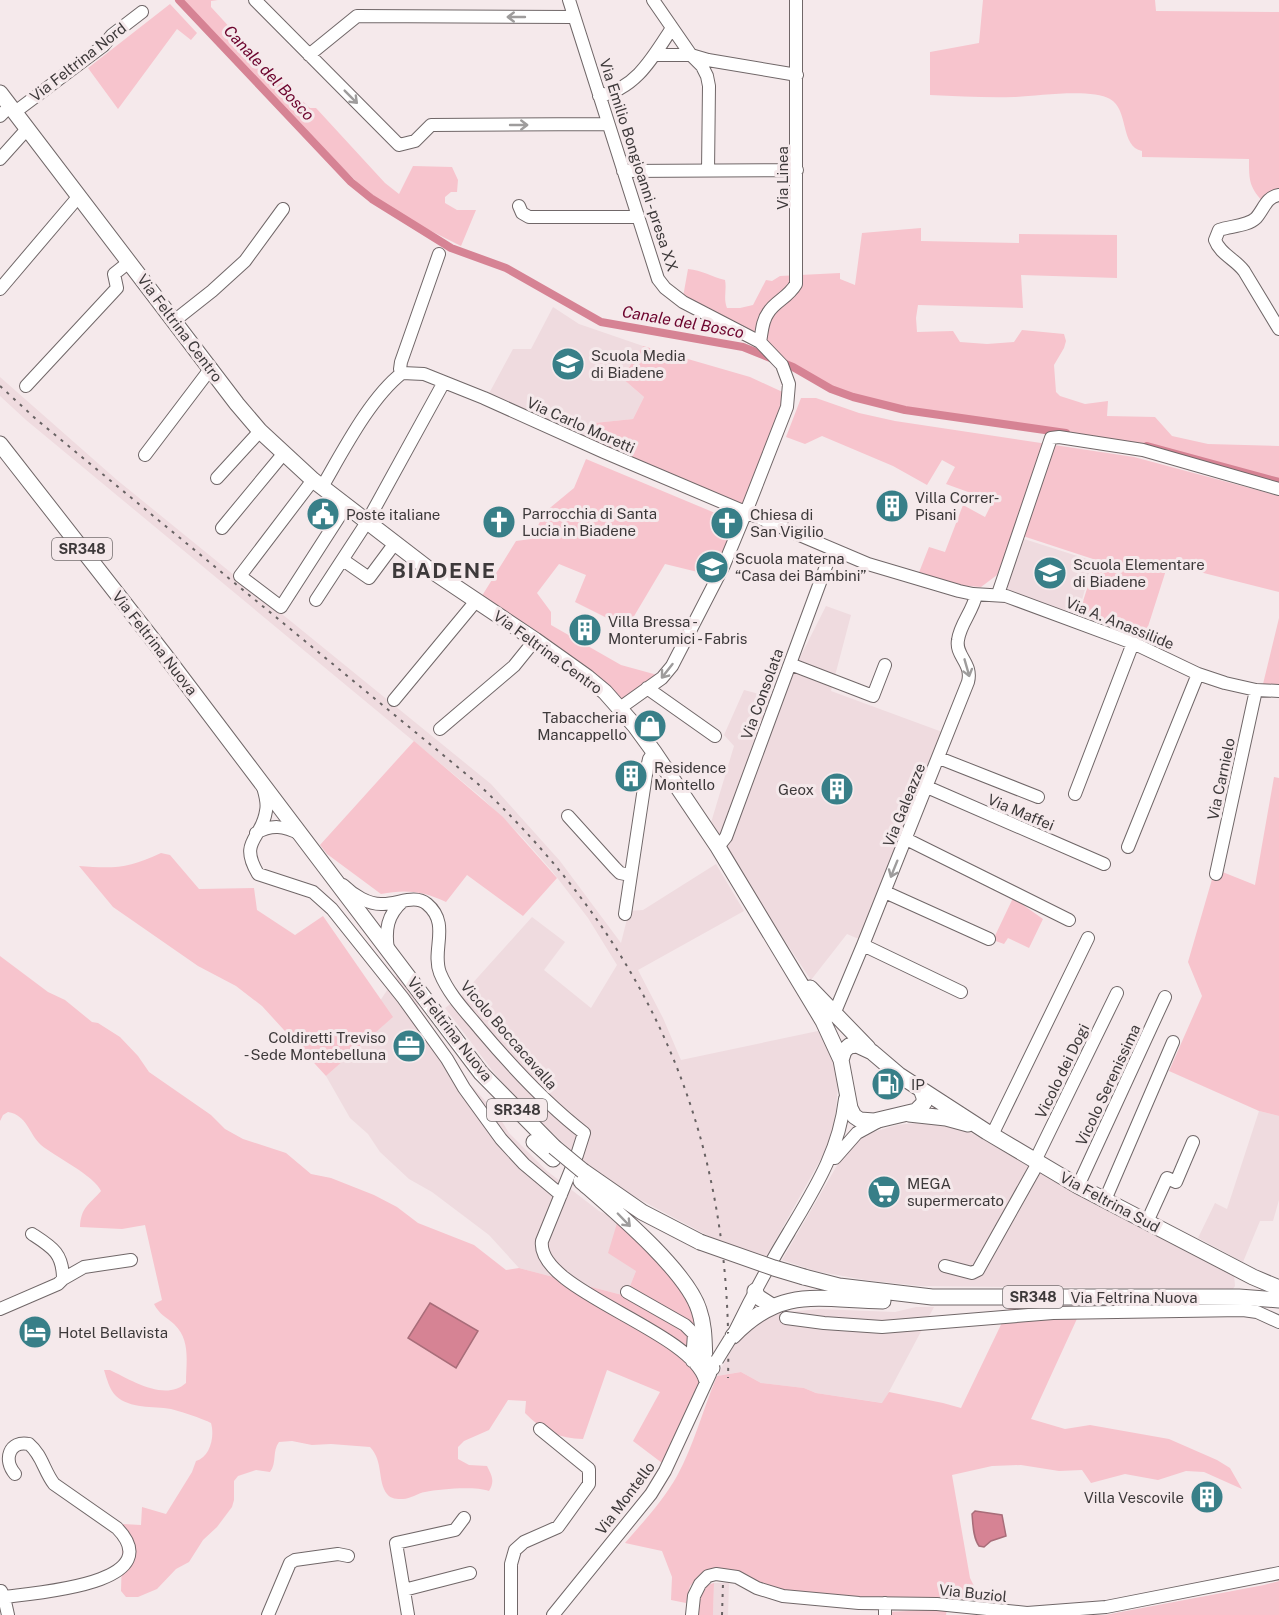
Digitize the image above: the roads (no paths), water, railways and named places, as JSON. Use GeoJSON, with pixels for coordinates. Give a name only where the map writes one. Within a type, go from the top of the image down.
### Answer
{"type":"FeatureCollection","features":[{"type":"Feature","properties":{"kind":"main road","name":"Via Feltrina Nord"},"geometry":{"type":"LineString","coordinates":[[0,93],[8,111],[27,129],[79,196]]}},
{"type":"Feature","properties":{"kind":"main road","name":"Via Feltrina Centro"},"geometry":{"type":"LineString","coordinates":[[79,196],[260,431],[346,506],[426,567],[587,677],[620,708],[654,752],[718,847],[787,960],[828,1017]]}},
{"type":"Feature","properties":{"kind":"main road","name":"Via Feltrina Nuova"},"geometry":{"type":"LineString","coordinates":[[0,444],[262,783],[481,1073],[553,1153],[582,1176],[642,1212],[700,1242],[774,1268],[839,1286],[932,1297],[1279,1300]]}},
{"type":"Feature","properties":{"kind":"main road"},"geometry":{"type":"LineString","coordinates":[[828,1017],[872,1052]]}},
{"type":"Feature","properties":{"kind":"main road"},"geometry":{"type":"LineString","coordinates":[[828,1017],[841,1060],[850,1108],[856,1118],[868,1122],[916,1111],[923,1105],[924,1097],[921,1089]]}},
{"type":"Feature","properties":{"kind":"main road"},"geometry":{"type":"LineString","coordinates":[[841,1060],[844,1051],[849,1046],[857,1045],[872,1052]]}},
{"type":"Feature","properties":{"kind":"main road","name":"Via Feltrina Sud"},"geometry":{"type":"LineString","coordinates":[[872,1052],[889,1068],[1036,1162],[1147,1222],[1279,1288]]}},
{"type":"Feature","properties":{"kind":"main road","name":"Via Feltrina Sud"},"geometry":{"type":"LineString","coordinates":[[904,1114],[954,1120],[990,1134]]}},
{"type":"Feature","properties":{"kind":"main road"},"geometry":{"type":"LineString","coordinates":[[582,1176],[681,1280],[699,1308],[706,1371]]}},
{"type":"Feature","properties":{"kind":"main road"},"geometry":{"type":"LineString","coordinates":[[1225,1298],[1233,1292],[1238,1280],[1238,1274],[1230,1265]]}},
{"type":"Feature","properties":{"kind":"main road"},"geometry":{"type":"LineString","coordinates":[[755,1291],[758,1298],[778,1304]]}},
{"type":"Feature","properties":{"kind":"main road"},"geometry":{"type":"LineString","coordinates":[[732,1338],[748,1321],[778,1304],[800,1298],[895,1301],[932,1297]]}},
{"type":"Feature","properties":{"kind":"street"},"geometry":{"type":"LineString","coordinates":[[255,0],[399,145],[415,141],[431,125],[608,124]]}},
{"type":"Feature","properties":{"kind":"street","name":"Via Emilio Bongioanni - presa XX"},"geometry":{"type":"LineString","coordinates":[[569,0],[652,263],[664,288],[683,302],[760,342],[782,365],[789,384],[787,407],[746,512]]}},
{"type":"Feature","properties":{"kind":"street"},"geometry":{"type":"LineString","coordinates":[[653,0],[690,56],[702,66],[707,76],[709,86],[708,171]]}},
{"type":"Feature","properties":{"kind":"street","name":"Via Linea"},"geometry":{"type":"LineString","coordinates":[[760,342],[768,311],[791,292],[796,284],[796,0]]}},
{"type":"Feature","properties":{"kind":"street","name":"Via Feltrina Nord"},"geometry":{"type":"LineString","coordinates":[[8,111],[103,46],[142,12]]}},
{"type":"Feature","properties":{"kind":"street"},"geometry":{"type":"LineString","coordinates":[[309,55],[357,16],[574,17]]}},
{"type":"Feature","properties":{"kind":"street"},"geometry":{"type":"LineString","coordinates":[[599,96],[620,90],[628,85],[654,55],[672,28]]}},
{"type":"Feature","properties":{"kind":"street"},"geometry":{"type":"LineString","coordinates":[[654,55],[690,56],[796,75]]}},
{"type":"Feature","properties":{"kind":"street"},"geometry":{"type":"LineString","coordinates":[[709,86],[719,71],[729,64]]}},
{"type":"Feature","properties":{"kind":"street"},"geometry":{"type":"LineString","coordinates":[[0,159],[27,129]]}},
{"type":"Feature","properties":{"kind":"street"},"geometry":{"type":"LineString","coordinates":[[623,171],[796,171]]}},
{"type":"Feature","properties":{"kind":"street"},"geometry":{"type":"LineString","coordinates":[[1279,195],[1272,196],[1252,221],[1219,230],[1215,240],[1221,251],[1239,264],[1279,329]]}},
{"type":"Feature","properties":{"kind":"street"},"geometry":{"type":"LineString","coordinates":[[0,289],[79,196]]}},
{"type":"Feature","properties":{"kind":"street"},"geometry":{"type":"LineString","coordinates":[[519,206],[522,213],[529,217],[638,217]]}},
{"type":"Feature","properties":{"kind":"street"},"geometry":{"type":"LineString","coordinates":[[174,321],[221,284],[245,261],[283,209]]}},
{"type":"Feature","properties":{"kind":"street"},"geometry":{"type":"LineString","coordinates":[[346,506],[281,607],[240,576],[317,483],[388,384],[402,373],[401,362],[439,254]]}},
{"type":"Feature","properties":{"kind":"street"},"geometry":{"type":"LineString","coordinates":[[26,386],[117,288],[114,274],[129,262]]}},
{"type":"Feature","properties":{"kind":"street"},"geometry":{"type":"LineString","coordinates":[[145,455],[211,368]]}},
{"type":"Feature","properties":{"kind":"street","name":"Via Carlo Moretti"},"geometry":{"type":"LineString","coordinates":[[402,373],[424,374],[444,382],[746,512]]}},
{"type":"Feature","properties":{"kind":"street"},"geometry":{"type":"LineString","coordinates":[[316,600],[368,522],[444,382]]}},
{"type":"Feature","properties":{"kind":"street"},"geometry":{"type":"LineString","coordinates":[[217,478],[260,431]]}},
{"type":"Feature","properties":{"kind":"street"},"geometry":{"type":"LineString","coordinates":[[998,594],[1051,438],[1059,437],[1143,450],[1279,489]]}},
{"type":"Feature","properties":{"kind":"street"},"geometry":{"type":"LineString","coordinates":[[222,528],[284,453]]}},
{"type":"Feature","properties":{"kind":"street"},"geometry":{"type":"LineString","coordinates":[[620,708],[662,678],[672,666],[724,564],[746,512]]}},
{"type":"Feature","properties":{"kind":"street","name":"Via A. Anassilide"},"geometry":{"type":"LineString","coordinates":[[746,512],[868,564],[976,595],[998,594],[1053,612],[1133,643],[1198,674],[1256,690],[1279,691]]}},
{"type":"Feature","properties":{"kind":"street"},"geometry":{"type":"LineString","coordinates":[[343,560],[369,578],[395,543]]}},
{"type":"Feature","properties":{"kind":"street","name":"Via Consolata"},"geometry":{"type":"LineString","coordinates":[[718,847],[726,837],[832,549]]}},
{"type":"Feature","properties":{"kind":"street","name":"Via Galeazze"},"geometry":{"type":"LineString","coordinates":[[828,1017],[837,1006],[863,945],[969,679],[968,666],[959,651],[958,643],[976,595]]}},
{"type":"Feature","properties":{"kind":"street"},"geometry":{"type":"LineString","coordinates":[[394,700],[476,601]]}},
{"type":"Feature","properties":{"kind":"street"},"geometry":{"type":"LineString","coordinates":[[440,729],[514,666],[535,640]]}},
{"type":"Feature","properties":{"kind":"street"},"geometry":{"type":"LineString","coordinates":[[1075,794],[1133,643]]}},
{"type":"Feature","properties":{"kind":"street"},"geometry":{"type":"LineString","coordinates":[[790,664],[873,696],[885,665]]}},
{"type":"Feature","properties":{"kind":"street"},"geometry":{"type":"LineString","coordinates":[[1128,847],[1198,674]]}},
{"type":"Feature","properties":{"kind":"street"},"geometry":{"type":"LineString","coordinates":[[647,688],[716,736]]}},
{"type":"Feature","properties":{"kind":"street","name":"Via Carnielo"},"geometry":{"type":"LineString","coordinates":[[1216,874],[1256,690]]}},
{"type":"Feature","properties":{"kind":"street"},"geometry":{"type":"LineString","coordinates":[[625,914],[647,768],[654,752]]}},
{"type":"Feature","properties":{"kind":"street"},"geometry":{"type":"LineString","coordinates":[[939,758],[1038,797]]}},
{"type":"Feature","properties":{"kind":"street"},"geometry":{"type":"LineString","coordinates":[[262,783],[266,811],[249,849],[249,856],[258,874],[313,892],[332,909],[403,998],[501,1139],[524,1164],[561,1195]]}},
{"type":"Feature","properties":{"kind":"street","name":"Via Maffei"},"geometry":{"type":"LineString","coordinates":[[927,787],[1104,864]]}},
{"type":"Feature","properties":{"kind":"street"},"geometry":{"type":"LineString","coordinates":[[568,816],[620,873],[630,875]]}},
{"type":"Feature","properties":{"kind":"street"},"geometry":{"type":"LineString","coordinates":[[256,833],[266,827],[274,826],[301,834]]}},
{"type":"Feature","properties":{"kind":"street"},"geometry":{"type":"LineString","coordinates":[[906,839],[1069,920]]}},
{"type":"Feature","properties":{"kind":"street"},"geometry":{"type":"LineString","coordinates":[[326,868],[351,893],[370,902],[382,905],[404,900]]}},
{"type":"Feature","properties":{"kind":"street"},"geometry":{"type":"LineString","coordinates":[[885,892],[988,939]]}},
{"type":"Feature","properties":{"kind":"street","name":"Vicolo Boccacavalla"},"geometry":{"type":"LineString","coordinates":[[404,900],[416,899],[426,903],[439,919],[440,972],[460,1005],[540,1095],[584,1133],[542,1241],[544,1256],[549,1264],[585,1291],[670,1343],[706,1371]]}},
{"type":"Feature","properties":{"kind":"street"},"geometry":{"type":"LineString","coordinates":[[388,950],[386,938],[390,918],[393,911],[404,900]]}},
{"type":"Feature","properties":{"kind":"street"},"geometry":{"type":"LineString","coordinates":[[990,1134],[1088,938]]}},
{"type":"Feature","properties":{"kind":"street"},"geometry":{"type":"LineString","coordinates":[[863,945],[962,992]]}},
{"type":"Feature","properties":{"kind":"street","name":"Vicolo dei Dogi"},"geometry":{"type":"LineString","coordinates":[[945,1266],[972,1273],[978,1270],[1036,1162],[1117,993]]}},
{"type":"Feature","properties":{"kind":"street","name":"Vicolo Serenissima"},"geometry":{"type":"LineString","coordinates":[[1078,1186],[1165,997]]}},
{"type":"Feature","properties":{"kind":"street"},"geometry":{"type":"LineString","coordinates":[[1105,1200],[1173,1042]]}},
{"type":"Feature","properties":{"kind":"street","name":"Via Montello"},"geometry":{"type":"LineString","coordinates":[[552,1615],[651,1494],[669,1463],[706,1371],[732,1338],[755,1291],[825,1170],[839,1136],[847,1088]]}},
{"type":"Feature","properties":{"kind":"street","name":"Via Montello"},"geometry":{"type":"LineString","coordinates":[[825,1170],[857,1133],[881,1120]]}},
{"type":"Feature","properties":{"kind":"street"},"geometry":{"type":"LineString","coordinates":[[1147,1222],[1167,1178],[1176,1182],[1193,1143]]}},
{"type":"Feature","properties":{"kind":"street"},"geometry":{"type":"LineString","coordinates":[[32,1234],[58,1254],[63,1279]]}},
{"type":"Feature","properties":{"kind":"street"},"geometry":{"type":"LineString","coordinates":[[0,1309],[58,1284],[84,1266],[131,1260]]}},
{"type":"Feature","properties":{"kind":"street"},"geometry":{"type":"LineString","coordinates":[[627,1292],[685,1325],[694,1334],[706,1371]]}},
{"type":"Feature","properties":{"kind":"street"},"geometry":{"type":"LineString","coordinates":[[786,1318],[882,1327],[1053,1313],[1242,1310],[1257,1312],[1279,1322]]}},
{"type":"Feature","properties":{"kind":"street"},"geometry":{"type":"LineString","coordinates":[[511,1615],[514,1550],[524,1542],[558,1527],[590,1484],[589,1469],[540,1429]]}},
{"type":"Feature","properties":{"kind":"street"},"geometry":{"type":"LineString","coordinates":[[8,1615],[2,1594],[80,1586],[102,1579],[120,1569],[130,1555],[130,1546],[124,1535],[54,1484],[48,1477],[38,1454],[29,1444],[19,1445],[8,1456],[15,1474]]}},
{"type":"Feature","properties":{"kind":"street"},"geometry":{"type":"LineString","coordinates":[[408,1615],[396,1544],[455,1530],[464,1518]]}},
{"type":"Feature","properties":{"kind":"street"},"geometry":{"type":"LineString","coordinates":[[268,1615],[290,1563],[295,1560],[338,1554],[348,1556]]}},
{"type":"Feature","properties":{"kind":"street"},"geometry":{"type":"LineString","coordinates":[[404,1590],[470,1573]]}},
{"type":"Feature","properties":{"kind":"street","name":"Via Buziol"},"geometry":{"type":"LineString","coordinates":[[692,1615],[694,1596],[700,1584],[708,1576],[716,1574],[736,1577],[757,1588],[783,1596],[885,1609],[938,1604],[1027,1614],[1106,1607],[1279,1573]]}},
{"type":"Feature","properties":{"kind":"waterway","name":"Canale del Bosco"},"geometry":{"type":"LineString","coordinates":[[179,0],[351,182],[372,199],[451,248],[506,268],[601,322],[743,347],[793,367],[831,389],[905,410],[1066,433]]}},
{"type":"Feature","properties":{"kind":"waterway","name":"Canale del Bosco"},"geometry":{"type":"LineString","coordinates":[[1147,446],[1279,482]]}},
{"type":"Feature","properties":{"kind":"railway"},"geometry":{"type":"LineString","coordinates":[[0,386],[37,420],[477,783],[538,846],[591,911],[635,980],[670,1052],[697,1127],[716,1206],[726,1290],[728,1378]]}},
{"type":"Feature","properties":{"kind":"railway"},"geometry":{"type":"LineString","coordinates":[[722,1615],[723,1583]]}},
{"type":"Feature","properties":{"kind":"place","name":"Scuola Media di Biadene"},"geometry":{"type":"Point","coordinates":[568,364]}},
{"type":"Feature","properties":{"kind":"place","name":"Villa Correr- Pisani"},"geometry":{"type":"Point","coordinates":[892,506]}},
{"type":"Feature","properties":{"kind":"place","name":"Poste italiane"},"geometry":{"type":"Point","coordinates":[323,514]}},
{"type":"Feature","properties":{"kind":"place","name":"Parrocchia di Santa Lucia in Biadene"},"geometry":{"type":"Point","coordinates":[499,522]}},
{"type":"Feature","properties":{"kind":"place","name":"Chiesa di San Vigilio"},"geometry":{"type":"Point","coordinates":[727,523]}},
{"type":"Feature","properties":{"kind":"place","name":"Scuola materna “Casa dei Bambini”"},"geometry":{"type":"Point","coordinates":[712,567]}},
{"type":"Feature","properties":{"kind":"place","name":"Scuola Elementare di Biadene"},"geometry":{"type":"Point","coordinates":[1050,573]}},
{"type":"Feature","properties":{"kind":"place","name":"Villa Bressa - Monterumici - Fabris"},"geometry":{"type":"Point","coordinates":[585,630]}},
{"type":"Feature","properties":{"kind":"place","name":"Tabaccheria Mancappello"},"geometry":{"type":"Point","coordinates":[650,726]}},
{"type":"Feature","properties":{"kind":"place","name":"Residence Montello"},"geometry":{"type":"Point","coordinates":[631,776]}},
{"type":"Feature","properties":{"kind":"place","name":"Geox"},"geometry":{"type":"Point","coordinates":[837,789]}},
{"type":"Feature","properties":{"kind":"place","name":"Coldiretti Treviso - Sede Montebelluna"},"geometry":{"type":"Point","coordinates":[409,1046]}},
{"type":"Feature","properties":{"kind":"place","name":"IP"},"geometry":{"type":"Point","coordinates":[888,1084]}},
{"type":"Feature","properties":{"kind":"place","name":"MEGA supermercato"},"geometry":{"type":"Point","coordinates":[884,1192]}},
{"type":"Feature","properties":{"kind":"place","name":"Hotel Bellavista"},"geometry":{"type":"Point","coordinates":[35,1332]}},
{"type":"Feature","properties":{"kind":"place","name":"Villa Vescovile"},"geometry":{"type":"Point","coordinates":[1207,1497]}},
{"type":"Feature","properties":{"kind":"district","name":"BIADENE"},"geometry":{"type":"Point","coordinates":[444,570]}}]}
